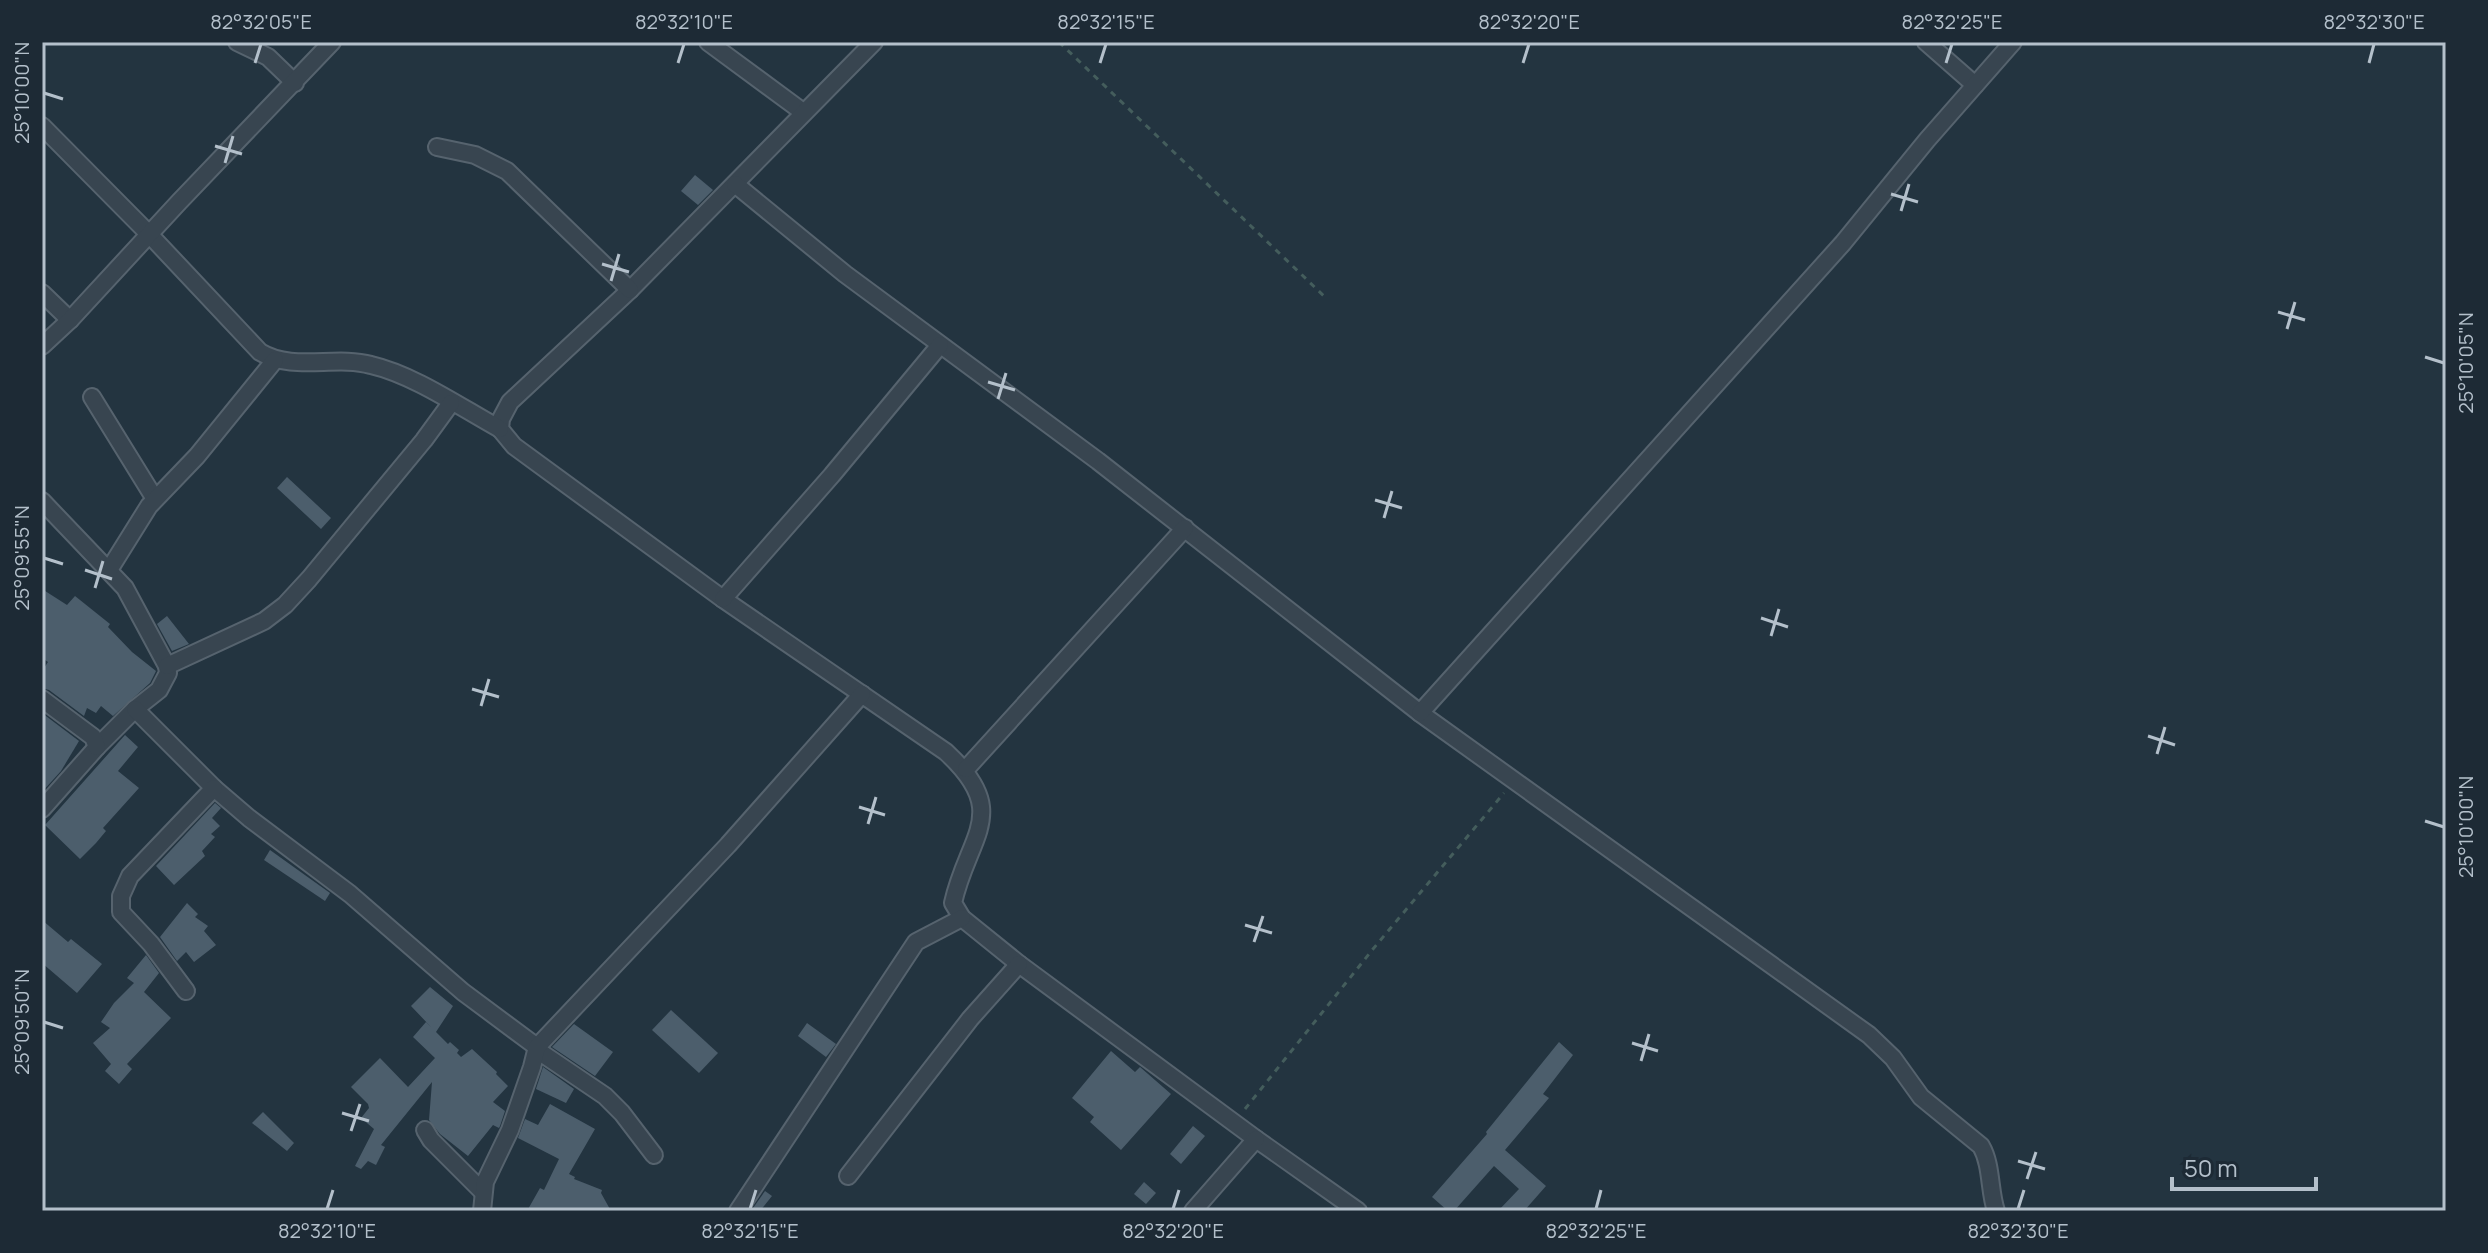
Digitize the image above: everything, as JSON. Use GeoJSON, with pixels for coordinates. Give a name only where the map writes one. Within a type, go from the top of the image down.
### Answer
{"type":"FeatureCollection","features":[{"type":"Feature","properties":{"kind":"street"},"geometry":{"type":"LineString","coordinates":[[237,42],[268,57],[295,83]]}},
{"type":"Feature","properties":{"kind":"street"},"geometry":{"type":"LineString","coordinates":[[42,346],[332,42]]}},
{"type":"Feature","properties":{"kind":"street"},"geometry":{"type":"LineString","coordinates":[[708,42],[803,112]]}},
{"type":"Feature","properties":{"kind":"street"},"geometry":{"type":"LineString","coordinates":[[500,429],[510,402],[630,290],[874,42]]}},
{"type":"Feature","properties":{"kind":"street"},"geometry":{"type":"LineString","coordinates":[[1926,42],[1975,85]]}},
{"type":"Feature","properties":{"kind":"street"},"geometry":{"type":"LineString","coordinates":[[1420,713],[1843,243],[2013,42]]}},
{"type":"Feature","properties":{"kind":"street"},"geometry":{"type":"LineString","coordinates":[[42,126],[260,352],[275,360],[343,360],[373,365],[500,429],[514,446],[723,599],[946,752],[966,769],[982,800],[976,840],[953,903],[962,918],[1019,964],[1358,1211]]}},
{"type":"Feature","properties":{"kind":"street"},"geometry":{"type":"LineString","coordinates":[[437,147],[475,155],[507,171],[630,290]]}},
{"type":"Feature","properties":{"kind":"street"},"geometry":{"type":"LineString","coordinates":[[735,184],[845,274],[1185,528],[1420,713],[1869,1035],[1893,1058],[1921,1097],[1981,1146],[1986,1154],[1996,1211]]}},
{"type":"Feature","properties":{"kind":"street"},"geometry":{"type":"LineString","coordinates":[[42,293],[70,320]]}},
{"type":"Feature","properties":{"kind":"street"},"geometry":{"type":"LineString","coordinates":[[723,599],[940,345]]}},
{"type":"Feature","properties":{"kind":"street"},"geometry":{"type":"LineString","coordinates":[[109,570],[132,529],[155,499],[197,456],[275,360]]}},
{"type":"Feature","properties":{"kind":"street"},"geometry":{"type":"LineString","coordinates":[[92,397],[155,499]]}},
{"type":"Feature","properties":{"kind":"street"},"geometry":{"type":"LineString","coordinates":[[167,666],[264,621],[285,605],[424,440],[451,403]]}},
{"type":"Feature","properties":{"kind":"street"},"geometry":{"type":"LineString","coordinates":[[42,809],[97,747],[159,690],[168,673],[125,588],[44,511]]}},
{"type":"Feature","properties":{"kind":"street"},"geometry":{"type":"LineString","coordinates":[[966,769],[1185,528]]}},
{"type":"Feature","properties":{"kind":"street"},"geometry":{"type":"LineString","coordinates":[[482,1211],[482,1191],[510,1130],[537,1048],[728,845],[862,694]]}},
{"type":"Feature","properties":{"kind":"street"},"geometry":{"type":"LineString","coordinates":[[42,699],[93,737],[97,747]]}},
{"type":"Feature","properties":{"kind":"street"},"geometry":{"type":"LineString","coordinates":[[135,709],[214,788],[249,818],[350,894],[463,992],[605,1096],[654,1155]]}},
{"type":"Feature","properties":{"kind":"street"},"geometry":{"type":"LineString","coordinates":[[186,991],[151,944],[121,912],[121,896],[130,876],[214,788]]}},
{"type":"Feature","properties":{"kind":"street"},"geometry":{"type":"LineString","coordinates":[[738,1211],[916,942],[962,918]]}},
{"type":"Feature","properties":{"kind":"street"},"geometry":{"type":"LineString","coordinates":[[848,1176],[970,1019],[1019,964]]}},
{"type":"Feature","properties":{"kind":"street"},"geometry":{"type":"LineString","coordinates":[[425,1130],[431,1140],[482,1191]]}},
{"type":"Feature","properties":{"kind":"street"},"geometry":{"type":"LineString","coordinates":[[1193,1211],[1256,1139]]}},
{"type":"Feature","properties":{"kind":"path"},"geometry":{"type":"LineString","coordinates":[[1059,42],[1326,298]]}},
{"type":"Feature","properties":{"kind":"path"},"geometry":{"type":"LineString","coordinates":[[1235,1122],[1354,972],[1514,781]]}},
{"type":"Feature","properties":{"kind":"building"},"geometry":{"type":"Polygon","coordinates":[[[695,175],[713,190],[698,205],[681,191],[695,175]]]}},
{"type":"Feature","properties":{"kind":"building"},"geometry":{"type":"Polygon","coordinates":[[[287,477],[331,518],[321,529],[277,488],[287,477]]]}},
{"type":"Feature","properties":{"kind":"building"},"geometry":{"type":"Polygon","coordinates":[[[42,589],[67,605],[75,596],[110,624],[108,627],[132,652],[156,671],[150,683],[113,716],[101,706],[96,713],[87,708],[84,716],[42,688],[42,671],[48,662],[42,658],[42,589]]]}},
{"type":"Feature","properties":{"kind":"building"},"geometry":{"type":"Polygon","coordinates":[[[167,616],[189,644],[172,651],[157,624],[167,616]]]}},
{"type":"Feature","properties":{"kind":"building"},"geometry":{"type":"Polygon","coordinates":[[[42,713],[79,741],[61,771],[42,792],[42,713]]]}},
{"type":"Feature","properties":{"kind":"building"},"geometry":{"type":"Polygon","coordinates":[[[125,735],[138,747],[118,771],[139,788],[80,859],[45,825],[125,735]]]}},
{"type":"Feature","properties":{"kind":"building"},"geometry":{"type":"Polygon","coordinates":[[[215,803],[221,808],[212,818],[220,826],[211,834],[215,837],[202,851],[205,856],[174,885],[156,866],[215,803]]]}},
{"type":"Feature","properties":{"kind":"building"},"geometry":{"type":"Polygon","coordinates":[[[270,850],[330,893],[325,901],[264,860],[270,850]]]}},
{"type":"Feature","properties":{"kind":"building"},"geometry":{"type":"Polygon","coordinates":[[[187,903],[198,914],[195,917],[208,926],[204,931],[216,945],[194,962],[186,952],[177,961],[160,937],[187,903]]]}},
{"type":"Feature","properties":{"kind":"building"},"geometry":{"type":"Polygon","coordinates":[[[42,920],[102,964],[77,993],[42,963],[42,920]]]}},
{"type":"Feature","properties":{"kind":"building"},"geometry":{"type":"Polygon","coordinates":[[[146,955],[159,973],[144,992],[171,1018],[127,1064],[132,1069],[119,1084],[105,1071],[111,1064],[93,1043],[110,1028],[101,1022],[134,983],[127,978],[146,955]]]}},
{"type":"Feature","properties":{"kind":"building"},"geometry":{"type":"Polygon","coordinates":[[[430,987],[453,1006],[436,1032],[459,1050],[457,1053],[461,1057],[472,1049],[508,1086],[493,1102],[505,1111],[500,1126],[493,1125],[468,1156],[440,1134],[429,1120],[432,1082],[381,1145],[385,1147],[376,1165],[368,1161],[361,1169],[355,1166],[374,1129],[361,1118],[369,1108],[368,1104],[351,1087],[380,1058],[408,1087],[435,1058],[413,1037],[426,1022],[431,1027],[411,1006],[430,987]]]}},
{"type":"Feature","properties":{"kind":"building"},"geometry":{"type":"Polygon","coordinates":[[[671,1010],[718,1053],[699,1073],[652,1030],[671,1010]]]}},
{"type":"Feature","properties":{"kind":"building"},"geometry":{"type":"Polygon","coordinates":[[[807,1023],[836,1044],[826,1057],[798,1036],[807,1023]]]}},
{"type":"Feature","properties":{"kind":"building"},"geometry":{"type":"Polygon","coordinates":[[[574,1024],[613,1052],[595,1076],[552,1047],[574,1024]]]}},
{"type":"Feature","properties":{"kind":"building"},"geometry":{"type":"Polygon","coordinates":[[[1559,1042],[1573,1055],[1543,1094],[1549,1098],[1505,1150],[1546,1186],[1524,1211],[1498,1211],[1519,1189],[1494,1166],[1454,1211],[1448,1211],[1432,1197],[1487,1134],[1559,1042]]]}},
{"type":"Feature","properties":{"kind":"building"},"geometry":{"type":"Polygon","coordinates":[[[1111,1051],[1135,1072],[1140,1067],[1171,1094],[1121,1150],[1090,1122],[1094,1117],[1072,1098],[1111,1051]]]}},
{"type":"Feature","properties":{"kind":"building"},"geometry":{"type":"Polygon","coordinates":[[[543,1067],[574,1089],[566,1103],[536,1089],[543,1067]]]}},
{"type":"Feature","properties":{"kind":"building"},"geometry":{"type":"Polygon","coordinates":[[[550,1104],[595,1129],[569,1174],[602,1190],[611,1211],[527,1211],[540,1188],[544,1190],[559,1159],[518,1138],[525,1119],[538,1125],[550,1104]]]}},
{"type":"Feature","properties":{"kind":"building"},"geometry":{"type":"Polygon","coordinates":[[[263,1112],[294,1143],[287,1151],[252,1123],[263,1112]]]}},
{"type":"Feature","properties":{"kind":"building"},"geometry":{"type":"Polygon","coordinates":[[[1193,1126],[1205,1136],[1181,1164],[1170,1154],[1193,1126]]]}},
{"type":"Feature","properties":{"kind":"building"},"geometry":{"type":"Polygon","coordinates":[[[1144,1182],[1156,1193],[1146,1204],[1134,1194],[1144,1182]]]}},
{"type":"Feature","properties":{"kind":"building"},"geometry":{"type":"Polygon","coordinates":[[[765,1191],[772,1196],[760,1211],[751,1211],[765,1191]]]}}]}
